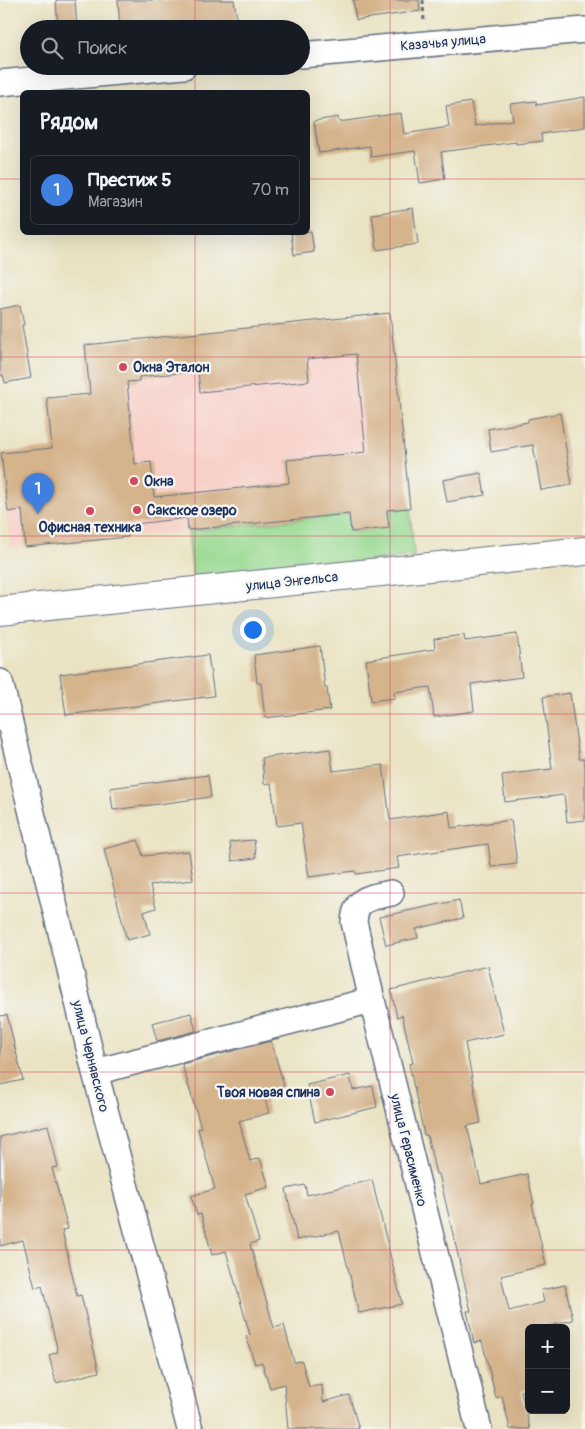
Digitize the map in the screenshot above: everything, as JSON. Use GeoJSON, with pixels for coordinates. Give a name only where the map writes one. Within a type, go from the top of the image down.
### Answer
{"type":"FeatureCollection","features":[{"type":"Feature","properties":{"kind":"street","name":"Казачья улица"},"geometry":{"type":"LineString","coordinates":[[310,54],[585,30]]}},
{"type":"Feature","properties":{"kind":"street"},"geometry":{"type":"LineString","coordinates":[[0,83],[87,75]]}},
{"type":"Feature","properties":{"kind":"street","name":"улица Энгельса"},"geometry":{"type":"LineString","coordinates":[[0,611],[585,550]]}},
{"type":"Feature","properties":{"kind":"street","name":"улица Чернявского"},"geometry":{"type":"LineString","coordinates":[[0,682],[95,1072],[190,1429]]}},
{"type":"Feature","properties":{"kind":"street","name":"улица Герасименко"},"geometry":{"type":"LineString","coordinates":[[390,893],[364,899],[358,904],[354,922],[479,1429]]}},
{"type":"Feature","properties":{"kind":"street"},"geometry":{"type":"LineString","coordinates":[[95,1072],[372,1000]]}},
{"type":"Feature","properties":{"kind":"shaded area"},"geometry":{"type":"Polygon","coordinates":[[[390,313],[410,508],[389,528],[351,532],[349,514],[11,549],[1,453],[95,443],[85,345],[390,313]]]}},
{"type":"Feature","properties":{"kind":"green space"},"geometry":{"type":"Polygon","coordinates":[[[410,508],[414,556],[193,579],[188,531],[349,514],[351,532],[388,528],[387,510],[410,508]]]}},
{"type":"Feature","properties":{"kind":"building"},"geometry":{"type":"Polygon","coordinates":[[[56,0],[75,0],[76,20],[57,20],[56,0]]]}},
{"type":"Feature","properties":{"kind":"building"},"geometry":{"type":"Polygon","coordinates":[[[118,0],[234,0],[237,20],[119,20],[118,0]]]}},
{"type":"Feature","properties":{"kind":"building"},"geometry":{"type":"Polygon","coordinates":[[[353,0],[419,0],[420,11],[356,20],[353,0]]]}},
{"type":"Feature","properties":{"kind":"building"},"geometry":{"type":"Polygon","coordinates":[[[585,97],[585,127],[541,134],[542,141],[516,144],[516,142],[441,152],[445,179],[420,183],[415,151],[371,157],[370,146],[319,153],[314,121],[338,117],[339,122],[401,113],[404,134],[449,127],[446,106],[471,102],[475,126],[513,120],[510,104],[536,101],[537,105],[585,97]]]}},
{"type":"Feature","properties":{"kind":"building"},"geometry":{"type":"Polygon","coordinates":[[[413,208],[418,244],[377,250],[372,214],[413,208]]]}},
{"type":"Feature","properties":{"kind":"building"},"geometry":{"type":"Polygon","coordinates":[[[310,231],[314,252],[294,255],[291,235],[310,235],[310,231]]]}},
{"type":"Feature","properties":{"kind":"building"},"geometry":{"type":"Polygon","coordinates":[[[20,305],[31,378],[5,383],[3,375],[0,376],[0,309],[20,305]]]}},
{"type":"Feature","properties":{"kind":"building"},"geometry":{"type":"Polygon","coordinates":[[[390,313],[410,508],[387,510],[389,528],[351,532],[349,514],[188,530],[187,518],[126,525],[128,537],[25,547],[22,510],[8,512],[1,453],[52,448],[47,398],[90,394],[85,345],[390,313]],[[356,354],[307,359],[309,381],[200,392],[198,371],[139,377],[139,381],[127,382],[135,464],[151,462],[154,497],[289,483],[287,460],[366,452],[356,354]]]}},
{"type":"Feature","properties":{"kind":"building"},"geometry":{"type":"Polygon","coordinates":[[[560,413],[572,485],[541,490],[533,445],[491,452],[488,429],[528,422],[528,419],[560,413]]]}},
{"type":"Feature","properties":{"kind":"building"},"geometry":{"type":"Polygon","coordinates":[[[481,473],[485,495],[447,502],[443,480],[481,473]]]}},
{"type":"Feature","properties":{"kind":"building"},"geometry":{"type":"Polygon","coordinates":[[[517,634],[522,677],[471,684],[474,711],[434,717],[430,687],[394,692],[395,698],[371,701],[366,660],[435,649],[434,639],[464,635],[465,641],[517,634]]]}},
{"type":"Feature","properties":{"kind":"building"},"geometry":{"type":"Polygon","coordinates":[[[320,646],[325,688],[327,688],[330,710],[265,718],[261,683],[257,683],[254,655],[320,646]]]}},
{"type":"Feature","properties":{"kind":"building"},"geometry":{"type":"Polygon","coordinates":[[[208,655],[214,696],[66,715],[60,674],[208,655]]]}},
{"type":"Feature","properties":{"kind":"building"},"geometry":{"type":"Polygon","coordinates":[[[570,693],[579,759],[584,759],[585,820],[567,822],[564,795],[505,802],[502,775],[552,769],[543,697],[570,693]]]}},
{"type":"Feature","properties":{"kind":"building"},"geometry":{"type":"Polygon","coordinates":[[[330,749],[333,771],[383,765],[390,820],[449,811],[451,828],[511,820],[517,864],[491,867],[488,844],[397,857],[399,868],[356,874],[355,871],[309,877],[301,823],[277,826],[271,783],[264,784],[262,758],[330,749]]]}},
{"type":"Feature","properties":{"kind":"building"},"geometry":{"type":"Polygon","coordinates":[[[208,775],[211,797],[113,810],[110,788],[208,775]]]}},
{"type":"Feature","properties":{"kind":"building"},"geometry":{"type":"Polygon","coordinates":[[[138,840],[143,856],[189,851],[193,880],[150,885],[156,908],[144,912],[150,934],[127,940],[104,849],[138,840]]]}},
{"type":"Feature","properties":{"kind":"building"},"geometry":{"type":"Polygon","coordinates":[[[254,840],[256,858],[232,861],[230,842],[254,840]]]}},
{"type":"Feature","properties":{"kind":"building"},"geometry":{"type":"Polygon","coordinates":[[[459,900],[463,918],[416,929],[418,938],[386,945],[379,917],[459,900]]]}},
{"type":"Feature","properties":{"kind":"building"},"geometry":{"type":"Polygon","coordinates":[[[488,966],[504,1034],[465,1043],[481,1123],[467,1126],[481,1184],[527,1174],[546,1265],[501,1276],[509,1311],[544,1302],[541,1290],[565,1285],[573,1320],[557,1324],[525,1324],[525,1390],[521,1391],[530,1429],[510,1429],[502,1396],[496,1398],[482,1341],[474,1343],[467,1311],[471,1311],[439,1174],[436,1174],[427,1135],[424,1135],[409,1064],[413,1063],[402,1015],[397,1017],[391,990],[488,966]]]}},
{"type":"Feature","properties":{"kind":"building"},"geometry":{"type":"Polygon","coordinates":[[[191,1013],[196,1031],[157,1041],[152,1023],[191,1013]]]}},
{"type":"Feature","properties":{"kind":"building"},"geometry":{"type":"Polygon","coordinates":[[[7,1015],[23,1080],[0,1085],[0,1016],[7,1015]]]}},
{"type":"Feature","properties":{"kind":"building"},"geometry":{"type":"Polygon","coordinates":[[[271,1041],[284,1086],[263,1092],[269,1113],[239,1121],[250,1161],[260,1158],[269,1187],[245,1194],[259,1241],[250,1244],[274,1328],[284,1325],[294,1362],[302,1361],[309,1387],[322,1385],[323,1402],[349,1395],[359,1429],[288,1429],[284,1384],[270,1388],[262,1362],[255,1364],[246,1336],[250,1335],[226,1251],[212,1255],[201,1214],[197,1215],[191,1196],[215,1189],[198,1129],[201,1128],[182,1064],[271,1041]]]}},
{"type":"Feature","properties":{"kind":"building"},"geometry":{"type":"Polygon","coordinates":[[[350,1075],[353,1090],[373,1086],[377,1107],[315,1122],[307,1085],[350,1075]]]}},
{"type":"Feature","properties":{"kind":"building"},"geometry":{"type":"Polygon","coordinates":[[[48,1125],[58,1167],[52,1168],[68,1229],[62,1230],[77,1296],[81,1295],[99,1372],[56,1383],[49,1355],[58,1352],[42,1286],[35,1288],[23,1240],[0,1246],[0,1137],[48,1125]]]}},
{"type":"Feature","properties":{"kind":"building"},"geometry":{"type":"Polygon","coordinates":[[[372,1180],[402,1304],[359,1313],[339,1231],[297,1240],[286,1189],[305,1185],[307,1195],[372,1180]]]}},
{"type":"Feature","properties":{"kind":"place","name":"Окна Эталон"},"geometry":{"type":"Point","coordinates":[123,367]}},
{"type":"Feature","properties":{"kind":"place","name":"Окна"},"geometry":{"type":"Point","coordinates":[134,481]}},
{"type":"Feature","properties":{"kind":"place","name":"Сакское озеро"},"geometry":{"type":"Point","coordinates":[137,510]}},
{"type":"Feature","properties":{"kind":"place","name":"Офисная техника"},"geometry":{"type":"Point","coordinates":[90,511]}},
{"type":"Feature","properties":{"kind":"place","name":"Престиж 5"},"geometry":{"type":"Point","coordinates":[38,514]}},
{"type":"Feature","properties":{"kind":"place","name":"Твоя новая спина"},"geometry":{"type":"Point","coordinates":[330,1092]}}]}
